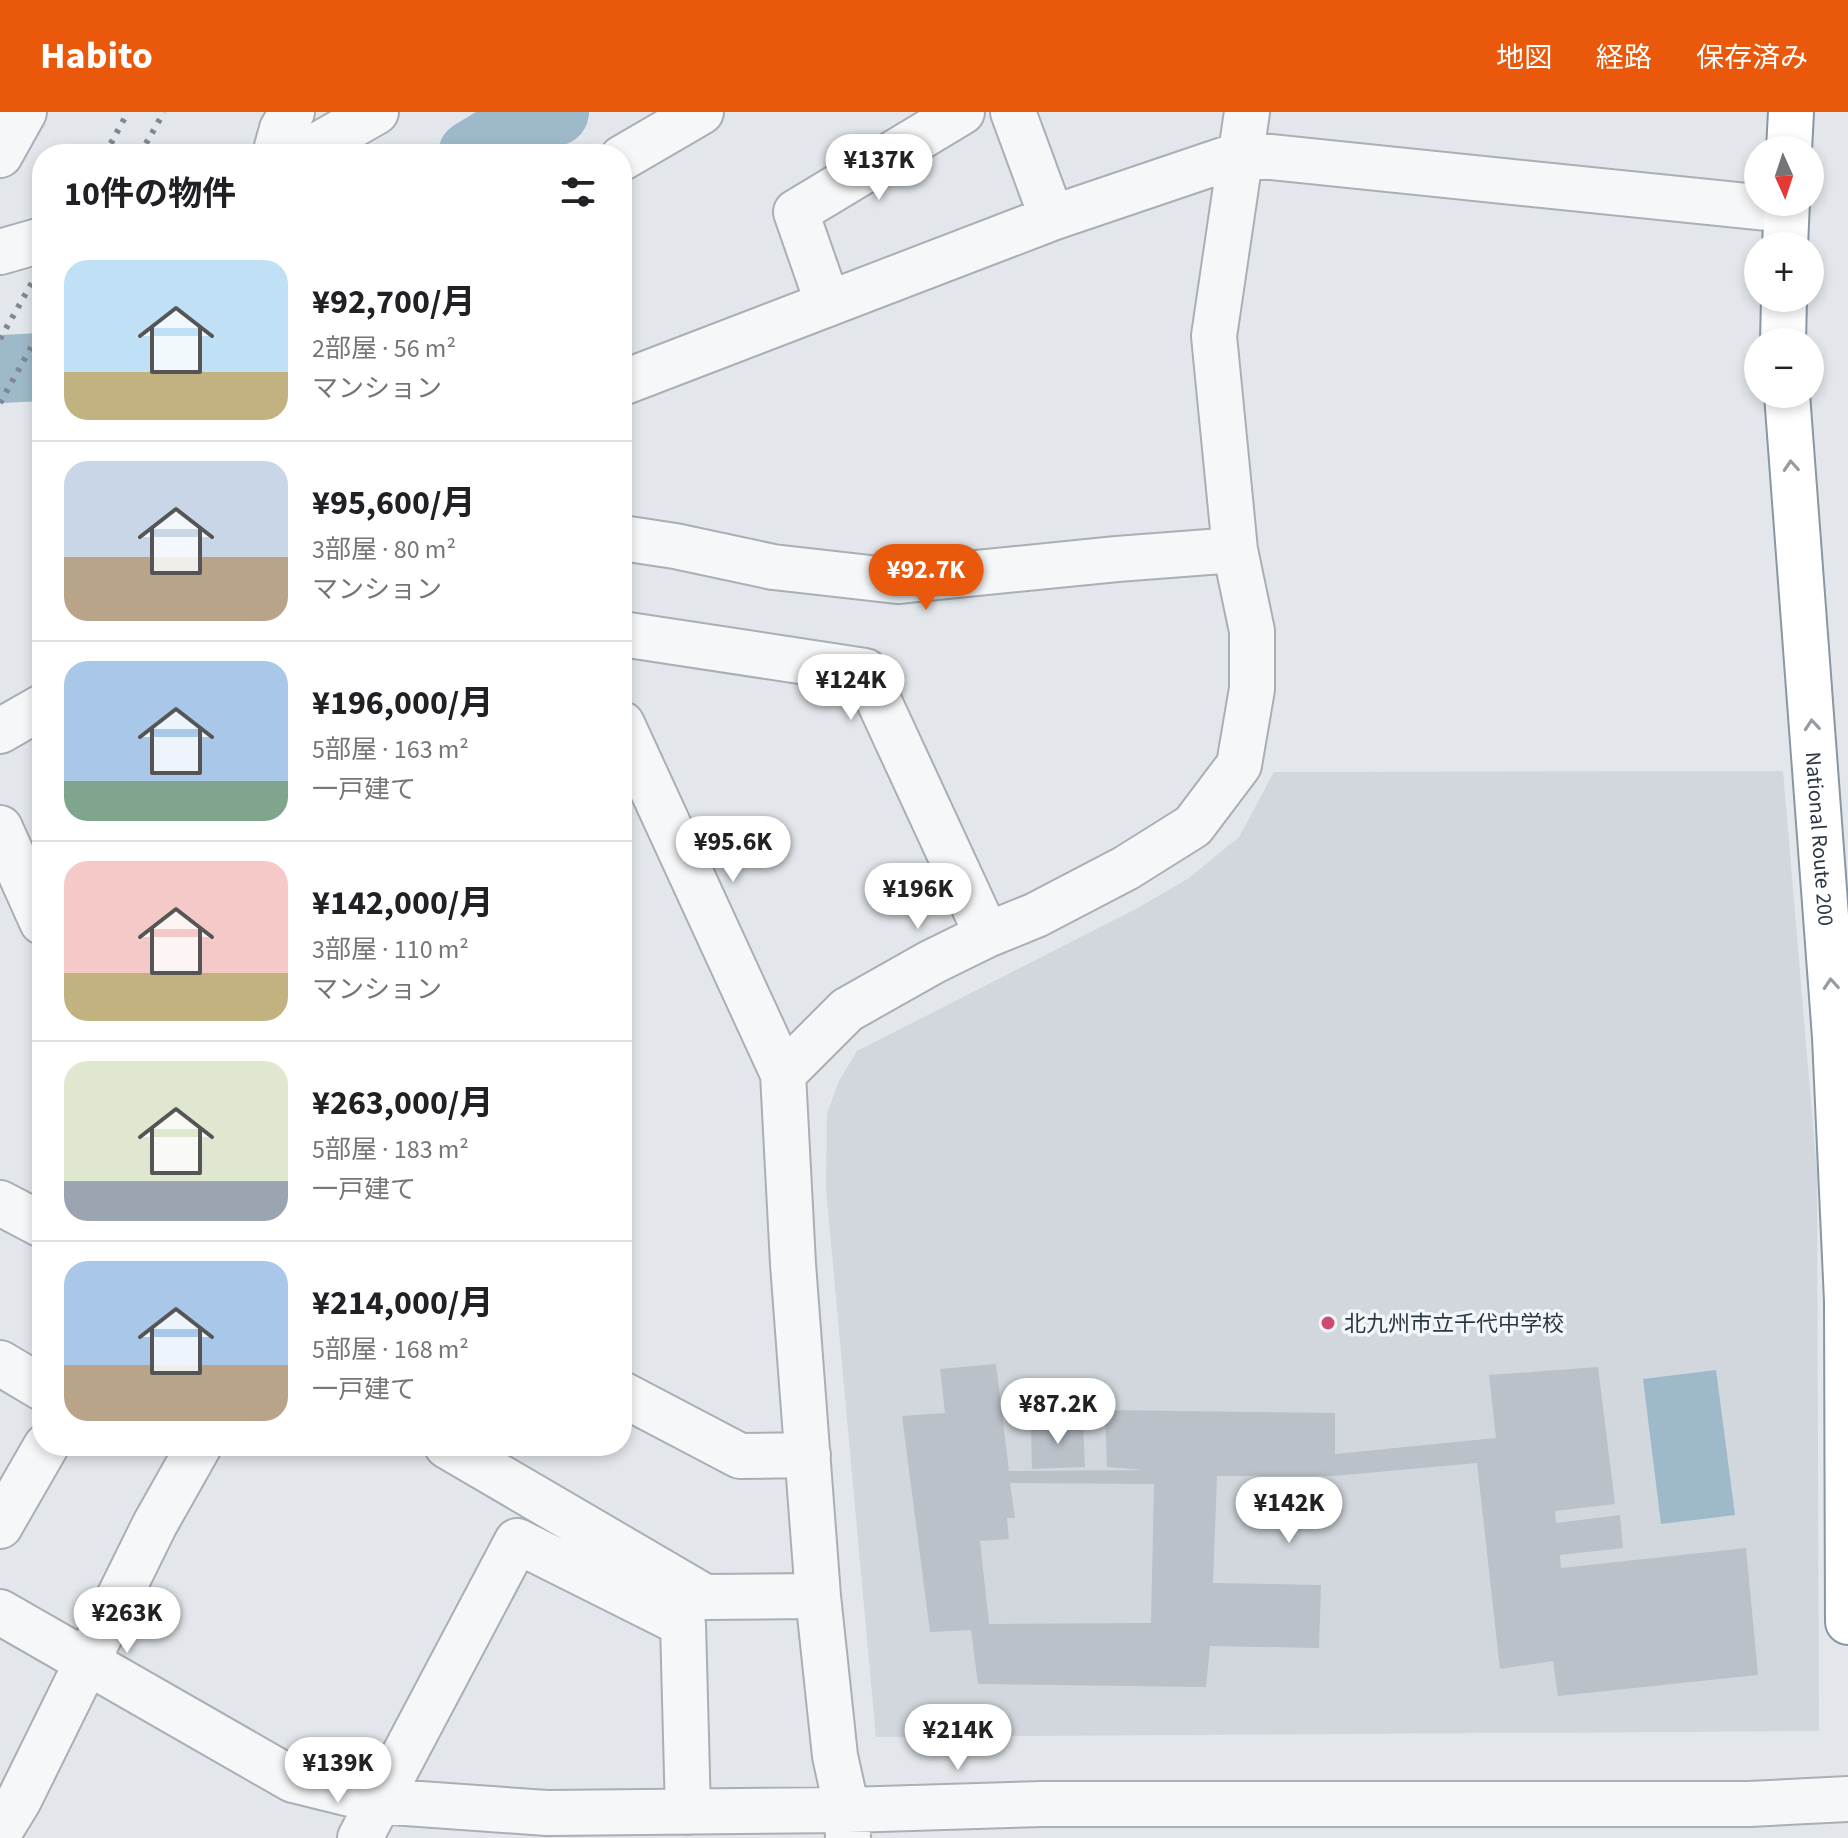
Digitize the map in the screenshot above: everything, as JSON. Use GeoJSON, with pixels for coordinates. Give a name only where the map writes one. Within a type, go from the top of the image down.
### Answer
{"type":"FeatureCollection","features":[{"type":"Feature","properties":{"kind":"highway"},"geometry":{"type":"LineString","coordinates":[[1790,136],[1791,112]]}},
{"type":"Feature","properties":{"kind":"highway","name":"National Route 200"},"geometry":{"type":"LineString","coordinates":[[1788,408],[1835,1037],[1847,1301],[1848,1622]]}},
{"type":"Feature","properties":{"kind":"street"},"geometry":{"type":"LineString","coordinates":[[0,155],[24,112]]}},
{"type":"Feature","properties":{"kind":"street"},"geometry":{"type":"LineString","coordinates":[[278,144],[292,112]]}},
{"type":"Feature","properties":{"kind":"street"},"geometry":{"type":"LineString","coordinates":[[320,144],[376,112]]}},
{"type":"Feature","properties":{"kind":"street"},"geometry":{"type":"LineString","coordinates":[[632,152],[701,112]]}},
{"type":"Feature","properties":{"kind":"street"},"geometry":{"type":"LineString","coordinates":[[828,304],[796,212],[962,112]]}},
{"type":"Feature","properties":{"kind":"street"},"geometry":{"type":"LineString","coordinates":[[1013,112],[1052,218]]}},
{"type":"Feature","properties":{"kind":"street"},"geometry":{"type":"LineString","coordinates":[[632,379],[1052,218],[1244,133],[1786,219]]}},
{"type":"Feature","properties":{"kind":"street"},"geometry":{"type":"LineString","coordinates":[[783,1074],[847,1010],[987,935],[1036,915],[1126,868],[1193,826],[1239,765],[1252,689],[1252,631],[1235,550],[1214,336],[1244,133]]}},
{"type":"Feature","properties":{"kind":"street"},"geometry":{"type":"LineString","coordinates":[[0,252],[32,243]]}},
{"type":"Feature","properties":{"kind":"street"},"geometry":{"type":"LineString","coordinates":[[632,540],[773,567],[897,581],[1235,550]]}},
{"type":"Feature","properties":{"kind":"street"},"geometry":{"type":"LineString","coordinates":[[632,636],[865,671],[987,935]]}},
{"type":"Feature","properties":{"kind":"street"},"geometry":{"type":"LineString","coordinates":[[0,731],[32,713]]}},
{"type":"Feature","properties":{"kind":"street"},"geometry":{"type":"LineString","coordinates":[[632,746],[783,1074],[793,1264],[818,1596],[835,1756],[848,1824]]}},
{"type":"Feature","properties":{"kind":"street"},"geometry":{"type":"LineString","coordinates":[[0,828],[32,900]]}},
{"type":"Feature","properties":{"kind":"street"},"geometry":{"type":"LineString","coordinates":[[0,1203],[32,1220]]}},
{"type":"Feature","properties":{"kind":"street"},"geometry":{"type":"LineString","coordinates":[[0,1363],[32,1382]]}},
{"type":"Feature","properties":{"kind":"street"},"geometry":{"type":"LineString","coordinates":[[632,1399],[740,1456],[808,1455]]}},
{"type":"Feature","properties":{"kind":"street"},"geometry":{"type":"LineString","coordinates":[[0,1526],[40,1456]]}},
{"type":"Feature","properties":{"kind":"street"},"geometry":{"type":"LineString","coordinates":[[0,1831],[19,1800],[155,1524],[193,1456]]}},
{"type":"Feature","properties":{"kind":"street"},"geometry":{"type":"LineString","coordinates":[[464,1456],[705,1597],[818,1596]]}},
{"type":"Feature","properties":{"kind":"street"},"geometry":{"type":"LineString","coordinates":[[369,1819],[517,1541],[683,1624],[688,1812]]}},
{"type":"Feature","properties":{"kind":"street"},"geometry":{"type":"LineString","coordinates":[[0,1612],[87,1659],[293,1780],[369,1819],[688,1812],[848,1824],[1150,1803],[1749,1821],[1848,1799]]}},
{"type":"Feature","properties":{"kind":"shaded area","name":"北九州市立千代中学校"},"geometry":{"type":"Polygon","coordinates":[[[1783,771],[1817,1173],[1819,1731],[876,1737],[826,1188],[827,1114],[839,1081],[857,1051],[1136,909],[1189,878],[1239,837],[1274,772],[1783,771]]]}},
{"type":"Feature","properties":{"kind":"water"},"geometry":{"type":"Polygon","coordinates":[[[1716,1370],[1735,1515],[1661,1524],[1643,1379],[1716,1370]]]}},
{"type":"Feature","properties":{"kind":"building"},"geometry":{"type":"Polygon","coordinates":[[[996,1364],[1009,1471],[1144,1470],[1107,1467],[1105,1410],[1335,1413],[1335,1454],[1496,1438],[1489,1375],[1598,1367],[1615,1504],[1555,1511],[1556,1523],[1620,1515],[1623,1548],[1560,1555],[1561,1568],[1746,1548],[1758,1675],[1558,1696],[1553,1661],[1500,1669],[1477,1463],[1334,1476],[1217,1476],[1213,1583],[1321,1585],[1319,1648],[1210,1646],[1206,1687],[978,1684],[971,1630],[930,1632],[902,1416],[945,1413],[940,1369],[996,1364]],[[1010,1483],[1015,1518],[1007,1518],[1009,1539],[980,1541],[989,1624],[1151,1623],[1154,1484],[1010,1483]]]}},
{"type":"Feature","properties":{"kind":"building"},"geometry":{"type":"Polygon","coordinates":[[[1083,1424],[1085,1467],[1032,1469],[1031,1425],[1083,1424]]]}},
{"type":"Feature","properties":{"kind":"waterway"},"geometry":{"type":"LineString","coordinates":[[489,144],[530,119],[555,112]]}},
{"type":"Feature","properties":{"kind":"waterway"},"geometry":{"type":"LineString","coordinates":[[0,369],[32,367]]}},
{"type":"Feature","properties":{"kind":"railway"},"geometry":{"type":"LineString","coordinates":[[110,144],[128,112]]}},
{"type":"Feature","properties":{"kind":"railway"},"geometry":{"type":"LineString","coordinates":[[146,144],[164,112]]}},
{"type":"Feature","properties":{"kind":"railway"},"geometry":{"type":"LineString","coordinates":[[0,339],[32,283]]}},
{"type":"Feature","properties":{"kind":"railway"},"geometry":{"type":"LineString","coordinates":[[0,403],[32,346]]}},
{"type":"Feature","properties":{"kind":"place","name":"北九州市立千代中学校"},"geometry":{"type":"Point","coordinates":[1328,1323]}}]}
